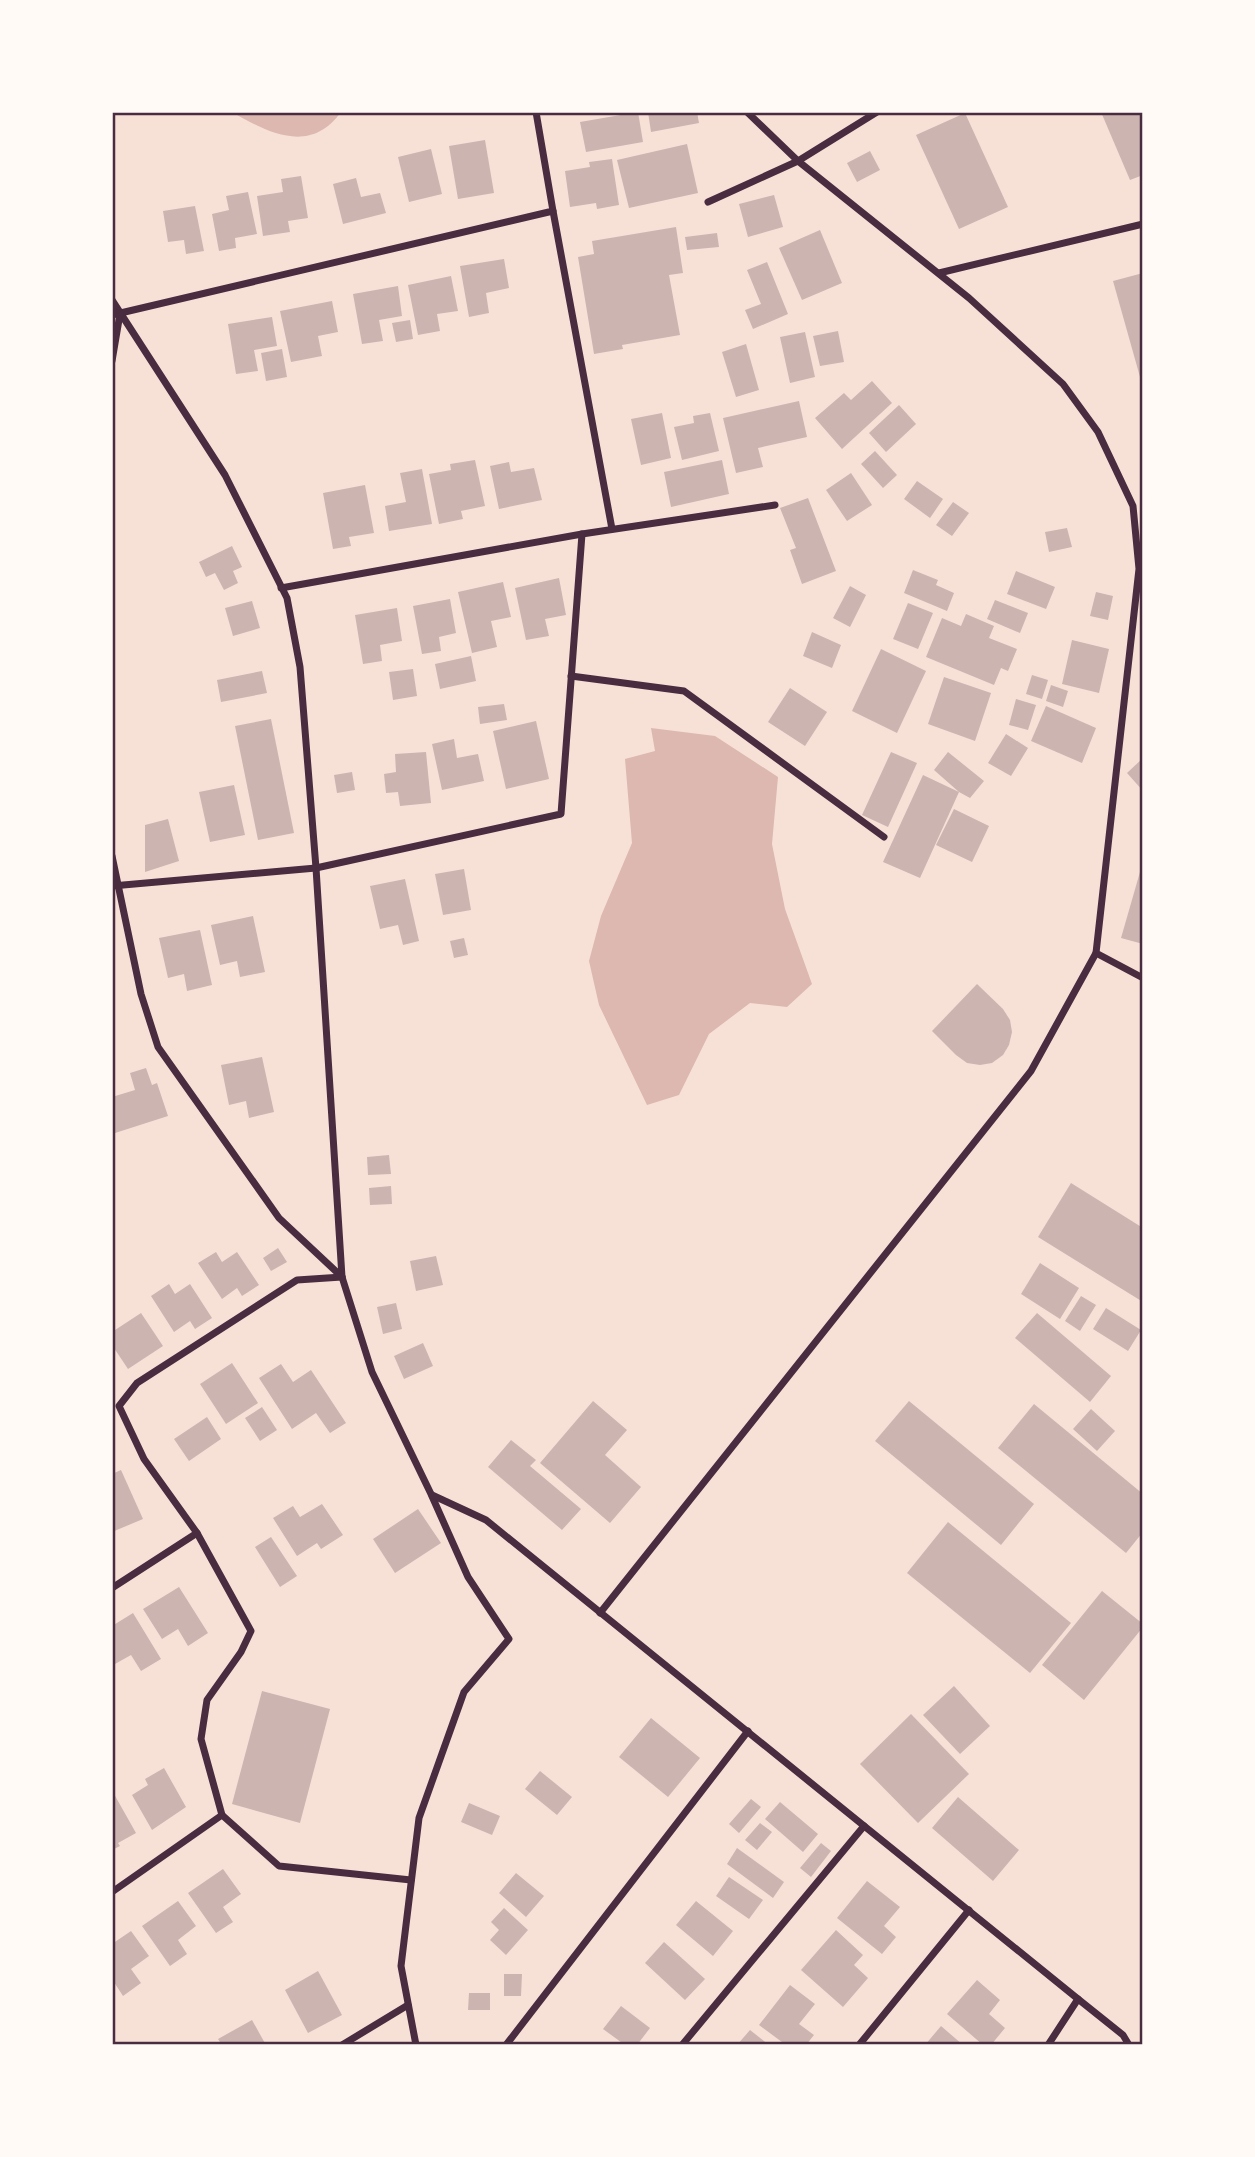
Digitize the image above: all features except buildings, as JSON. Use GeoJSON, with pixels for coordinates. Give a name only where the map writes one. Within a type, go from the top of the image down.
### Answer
{"type":"FeatureCollection","features":[{"type":"Feature","properties":{"kind":"street"},"geometry":{"type":"LineString","coordinates":[[536,112],[612,530]]}},
{"type":"Feature","properties":{"kind":"street"},"geometry":{"type":"LineString","coordinates":[[600,1613],[1031,1071],[1096,953],[1139,569],[1133,506],[1098,432],[1063,384],[939,273],[798,161],[747,112]]}},
{"type":"Feature","properties":{"kind":"street"},"geometry":{"type":"LineString","coordinates":[[708,202],[798,161],[877,112]]}},
{"type":"Feature","properties":{"kind":"street"},"geometry":{"type":"LineString","coordinates":[[116,314],[553,211]]}},
{"type":"Feature","properties":{"kind":"street"},"geometry":{"type":"LineString","coordinates":[[939,273],[1143,224]]}},
{"type":"Feature","properties":{"kind":"street"},"geometry":{"type":"LineString","coordinates":[[112,300],[116,314],[225,475],[287,598],[300,667],[316,868],[342,1277],[372,1372],[468,1577],[509,1639],[464,1692],[419,1818],[401,1966],[416,2045]]}},
{"type":"Feature","properties":{"kind":"street"},"geometry":{"type":"LineString","coordinates":[[112,361],[116,314]]}},
{"type":"Feature","properties":{"kind":"street"},"geometry":{"type":"LineString","coordinates":[[281,587],[582,534],[775,505]]}},
{"type":"Feature","properties":{"kind":"street"},"geometry":{"type":"LineString","coordinates":[[115,886],[316,868],[561,814],[582,534]]}},
{"type":"Feature","properties":{"kind":"street"},"geometry":{"type":"LineString","coordinates":[[572,677],[684,691],[884,837]]}},
{"type":"Feature","properties":{"kind":"street"},"geometry":{"type":"LineString","coordinates":[[112,856],[115,886],[141,994],[158,1048],[279,1218],[342,1277]]}},
{"type":"Feature","properties":{"kind":"street"},"geometry":{"type":"LineString","coordinates":[[1096,953],[1143,978]]}},
{"type":"Feature","properties":{"kind":"street"},"geometry":{"type":"LineString","coordinates":[[342,1277],[297,1280],[137,1383],[119,1406],[144,1459],[197,1533],[251,1631],[241,1652],[207,1700],[201,1739],[222,1815],[279,1866],[411,1880]]}},
{"type":"Feature","properties":{"kind":"street"},"geometry":{"type":"LineString","coordinates":[[431,1494],[486,1520],[1123,2035],[1129,2045]]}},
{"type":"Feature","properties":{"kind":"street"},"geometry":{"type":"LineString","coordinates":[[112,1588],[197,1533]]}},
{"type":"Feature","properties":{"kind":"street"},"geometry":{"type":"LineString","coordinates":[[506,2045],[748,1731]]}},
{"type":"Feature","properties":{"kind":"street"},"geometry":{"type":"LineString","coordinates":[[112,1892],[222,1815]]}},
{"type":"Feature","properties":{"kind":"street"},"geometry":{"type":"LineString","coordinates":[[682,2045],[864,1826]]}},
{"type":"Feature","properties":{"kind":"street"},"geometry":{"type":"LineString","coordinates":[[859,2045],[969,1910]]}},
{"type":"Feature","properties":{"kind":"street"},"geometry":{"type":"LineString","coordinates":[[1048,2045],[1078,1999]]}},
{"type":"Feature","properties":{"kind":"street"},"geometry":{"type":"LineString","coordinates":[[342,2045],[408,2005]]}},
{"type":"Feature","properties":{"kind":"shaded area"},"geometry":{"type":"Polygon","coordinates":[[[232,112],[341,112],[329,125],[316,133],[288,136],[260,127],[232,112]]]}},
{"type":"Feature","properties":{"kind":"shaded area"},"geometry":{"type":"Polygon","coordinates":[[[651,728],[715,736],[778,777],[772,844],[785,909],[812,984],[787,1007],[750,1003],[709,1034],[679,1095],[647,1105],[599,1005],[589,961],[601,916],[632,843],[625,759],[655,751],[651,728]]]}}]}
